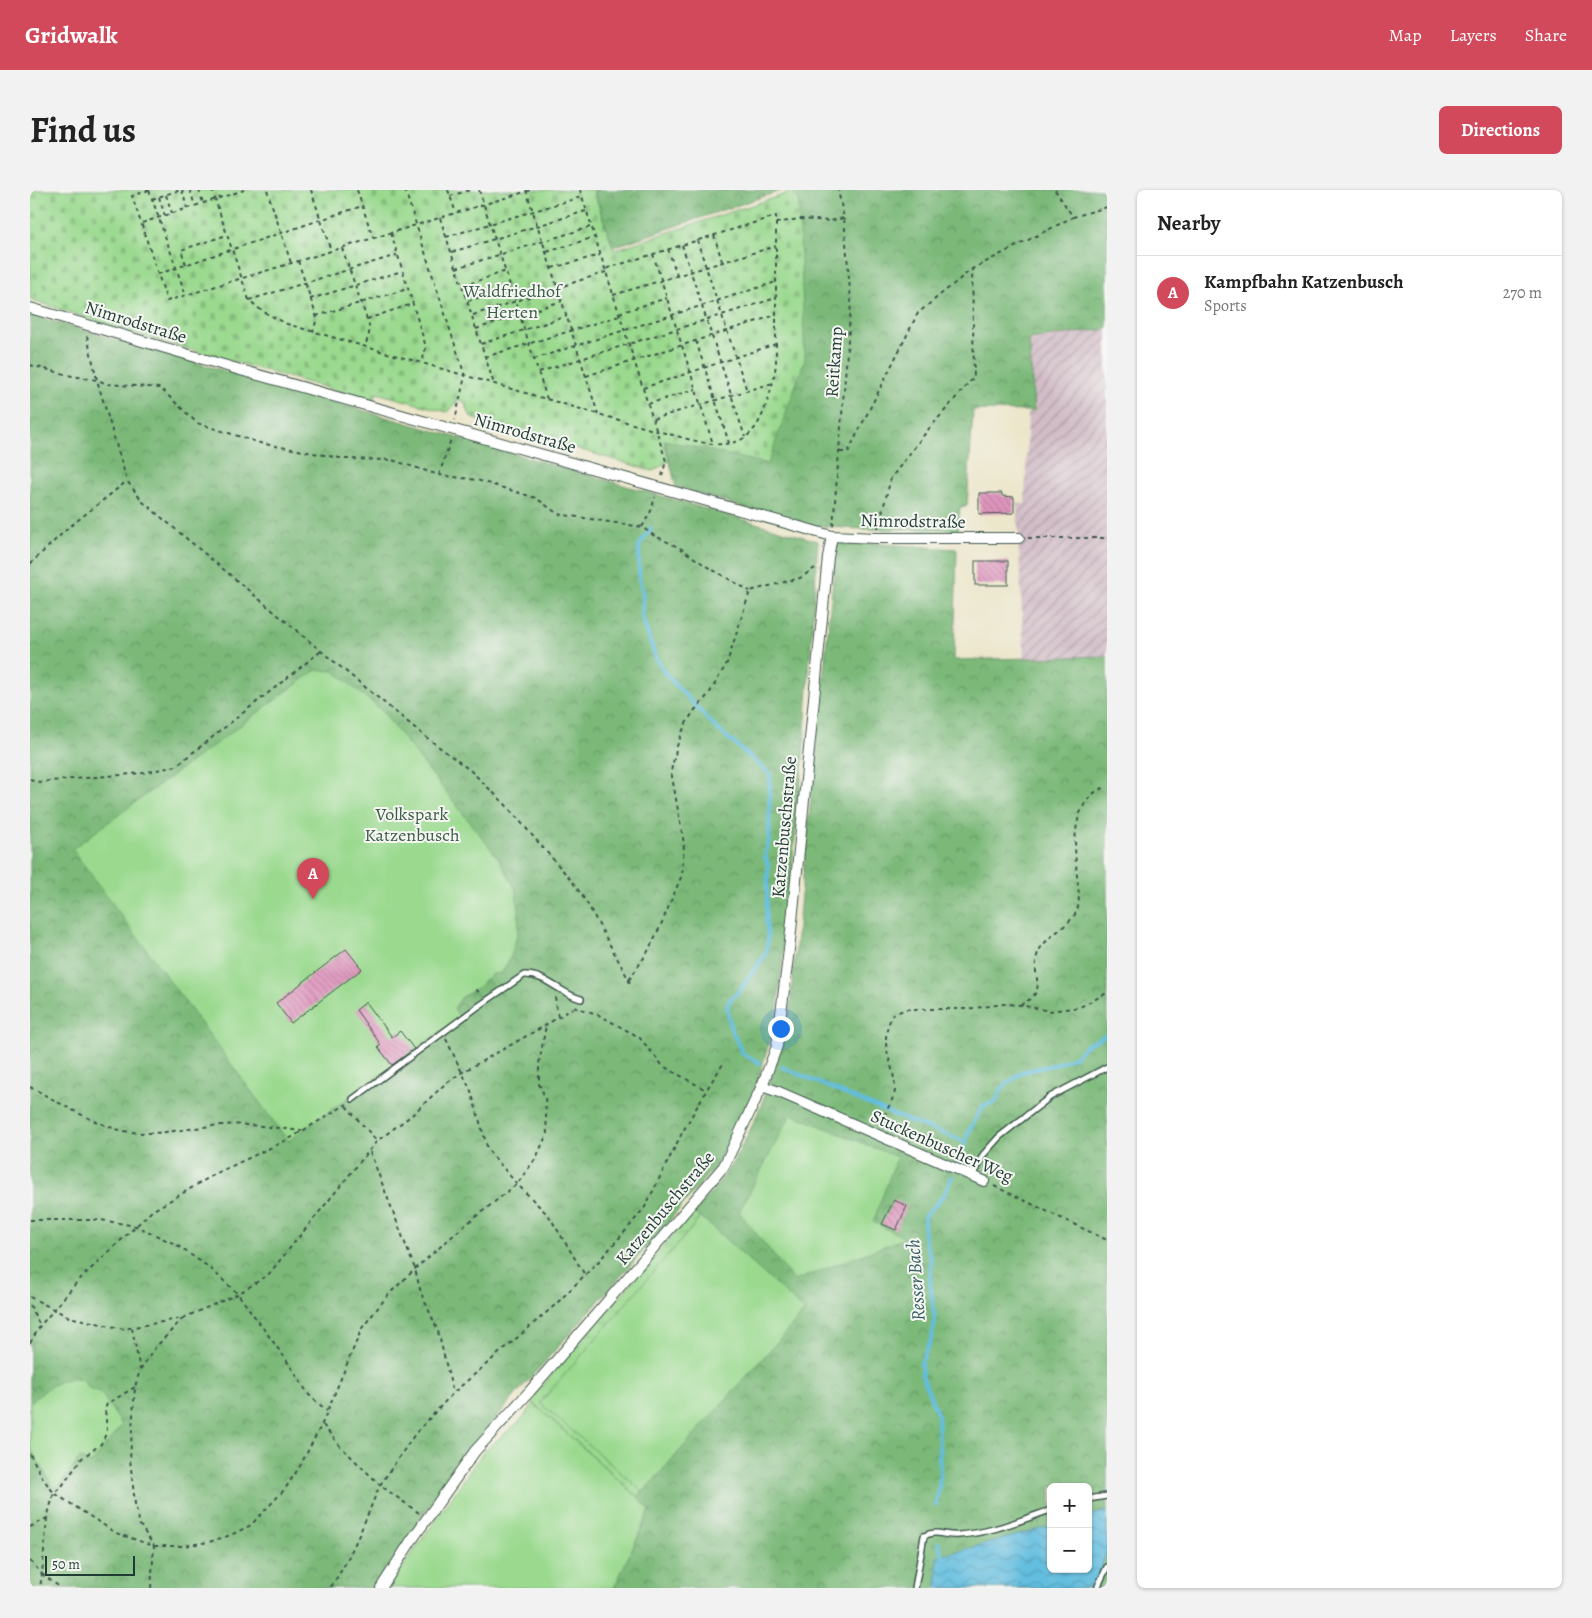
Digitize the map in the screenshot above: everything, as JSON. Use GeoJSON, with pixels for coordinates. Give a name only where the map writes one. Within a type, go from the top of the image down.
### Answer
{"type":"FeatureCollection","features":[{"type":"Feature","properties":{"kind":"street","name":"Nimrodstraße"},"geometry":{"type":"LineString","coordinates":[[30,308],[237,369],[454,429],[490,441],[832,536],[876,538],[1018,538]]}},
{"type":"Feature","properties":{"kind":"street","name":"Katzenbuschstraße"},"geometry":{"type":"LineString","coordinates":[[381,1588],[426,1519],[475,1451],[543,1376],[724,1166],[762,1086],[777,1046],[828,557],[832,536]]}},
{"type":"Feature","properties":{"kind":"street","name":"Stuckenbuscher Weg"},"geometry":{"type":"LineString","coordinates":[[762,1086],[984,1181]]}},
{"type":"Feature","properties":{"kind":"lane"},"geometry":{"type":"LineString","coordinates":[[353,1099],[524,975],[540,977],[571,997],[581,1000]]}},
{"type":"Feature","properties":{"kind":"lane"},"geometry":{"type":"LineString","coordinates":[[973,1176],[983,1155],[999,1137],[1050,1097],[1107,1067]]}},
{"type":"Feature","properties":{"kind":"lane"},"geometry":{"type":"LineString","coordinates":[[1092,1498],[1107,1496]]}},
{"type":"Feature","properties":{"kind":"lane"},"geometry":{"type":"LineString","coordinates":[[915,1588],[924,1536],[931,1532],[956,1536],[980,1533],[1047,1511]]}},
{"type":"Feature","properties":{"kind":"lane"},"geometry":{"type":"LineString","coordinates":[[1098,1586],[1107,1566]]}},
{"type":"Feature","properties":{"kind":"path"},"geometry":{"type":"LineString","coordinates":[[186,296],[149,190],[132,196],[167,301],[186,296],[242,279],[531,190]]}},
{"type":"Feature","properties":{"kind":"path"},"geometry":{"type":"LineString","coordinates":[[152,199],[181,190],[187,208]]}},
{"type":"Feature","properties":{"kind":"path"},"geometry":{"type":"LineString","coordinates":[[190,190],[195,206]]}},
{"type":"Feature","properties":{"kind":"path"},"geometry":{"type":"LineString","coordinates":[[199,190],[203,203]]}},
{"type":"Feature","properties":{"kind":"path"},"geometry":{"type":"LineString","coordinates":[[212,190],[249,300],[262,311],[287,324],[599,415],[713,444],[729,443],[745,438],[754,432],[760,422],[774,383],[776,344],[776,216],[682,244],[516,302],[472,315]]}},
{"type":"Feature","properties":{"kind":"path"},"geometry":{"type":"LineString","coordinates":[[141,223],[244,190]]}},
{"type":"Feature","properties":{"kind":"path"},"geometry":{"type":"LineString","coordinates":[[267,190],[291,263]]}},
{"type":"Feature","properties":{"kind":"path"},"geometry":{"type":"LineString","coordinates":[[311,190],[331,251]]}},
{"type":"Feature","properties":{"kind":"path"},"geometry":{"type":"LineString","coordinates":[[357,190],[373,238]]}},
{"type":"Feature","properties":{"kind":"path"},"geometry":{"type":"LineString","coordinates":[[405,190],[465,376],[454,429],[439,475]]}},
{"type":"Feature","properties":{"kind":"path"},"geometry":{"type":"LineString","coordinates":[[448,190],[456,213]]}},
{"type":"Feature","properties":{"kind":"path"},"geometry":{"type":"LineString","coordinates":[[450,196],[470,190]]}},
{"type":"Feature","properties":{"kind":"path"},"geometry":{"type":"LineString","coordinates":[[480,190],[547,399]]}},
{"type":"Feature","properties":{"kind":"path"},"geometry":{"type":"LineString","coordinates":[[580,190],[666,461],[651,511],[642,527]]}},
{"type":"Feature","properties":{"kind":"path","name":"Reitkamp"},"geometry":{"type":"LineString","coordinates":[[832,536],[851,303],[844,218],[838,190]]}},
{"type":"Feature","properties":{"kind":"path"},"geometry":{"type":"LineString","coordinates":[[1054,190],[1073,217]]}},
{"type":"Feature","properties":{"kind":"path"},"geometry":{"type":"LineString","coordinates":[[526,191],[599,415]]}},
{"type":"Feature","properties":{"kind":"path"},"geometry":{"type":"LineString","coordinates":[[166,195],[172,213]]}},
{"type":"Feature","properties":{"kind":"path"},"geometry":{"type":"LineString","coordinates":[[446,237],[582,196]]}},
{"type":"Feature","properties":{"kind":"path"},"geometry":{"type":"LineString","coordinates":[[159,197],[165,216]]}},
{"type":"Feature","properties":{"kind":"path"},"geometry":{"type":"LineString","coordinates":[[158,274],[362,206]]}},
{"type":"Feature","properties":{"kind":"path"},"geometry":{"type":"LineString","coordinates":[[840,452],[848,452],[918,313],[972,269],[1073,217],[1107,206]]}},
{"type":"Feature","properties":{"kind":"path"},"geometry":{"type":"LineString","coordinates":[[452,253],[586,211]]}},
{"type":"Feature","properties":{"kind":"path"},"geometry":{"type":"LineString","coordinates":[[440,218],[494,384]]}},
{"type":"Feature","properties":{"kind":"path"},"geometry":{"type":"LineString","coordinates":[[776,223],[799,219],[830,221],[844,218]]}},
{"type":"Feature","properties":{"kind":"path"},"geometry":{"type":"LineString","coordinates":[[456,268],[591,226]]}},
{"type":"Feature","properties":{"kind":"path"},"geometry":{"type":"LineString","coordinates":[[391,233],[426,347],[422,363]]}},
{"type":"Feature","properties":{"kind":"path"},"geometry":{"type":"LineString","coordinates":[[186,265],[181,250],[227,235]]}},
{"type":"Feature","properties":{"kind":"path"},"geometry":{"type":"LineString","coordinates":[[714,235],[722,262]]}},
{"type":"Feature","properties":{"kind":"path"},"geometry":{"type":"LineString","coordinates":[[546,252],[595,237]]}},
{"type":"Feature","properties":{"kind":"path"},"geometry":{"type":"LineString","coordinates":[[697,240],[747,391]]}},
{"type":"Feature","properties":{"kind":"path"},"geometry":{"type":"LineString","coordinates":[[682,244],[745,438]]}},
{"type":"Feature","properties":{"kind":"path"},"geometry":{"type":"LineString","coordinates":[[613,295],[776,246]]}},
{"type":"Feature","properties":{"kind":"path"},"geometry":{"type":"LineString","coordinates":[[342,248],[367,319],[369,334],[365,347]]}},
{"type":"Feature","properties":{"kind":"path"},"geometry":{"type":"LineString","coordinates":[[668,249],[677,276]]}},
{"type":"Feature","properties":{"kind":"path"},"geometry":{"type":"LineString","coordinates":[[653,254],[713,444]]}},
{"type":"Feature","properties":{"kind":"path"},"geometry":{"type":"LineString","coordinates":[[249,300],[398,255]]}},
{"type":"Feature","properties":{"kind":"path"},"geometry":{"type":"LineString","coordinates":[[551,268],[600,255]]}},
{"type":"Feature","properties":{"kind":"path"},"geometry":{"type":"LineString","coordinates":[[298,261],[316,316],[314,332]]}},
{"type":"Feature","properties":{"kind":"path"},"geometry":{"type":"LineString","coordinates":[[876,538],[891,478],[927,431],[974,376],[972,269]]}},
{"type":"Feature","properties":{"kind":"path"},"geometry":{"type":"LineString","coordinates":[[310,299],[402,271]]}},
{"type":"Feature","properties":{"kind":"path"},"geometry":{"type":"LineString","coordinates":[[462,286],[506,271]]}},
{"type":"Feature","properties":{"kind":"path"},"geometry":{"type":"LineString","coordinates":[[534,359],[776,282]]}},
{"type":"Feature","properties":{"kind":"path"},"geometry":{"type":"LineString","coordinates":[[467,301],[511,287]]}},
{"type":"Feature","properties":{"kind":"path"},"geometry":{"type":"LineString","coordinates":[[316,316],[408,289]]}},
{"type":"Feature","properties":{"kind":"path"},"geometry":{"type":"LineString","coordinates":[[485,356],[572,331],[667,298]]}},
{"type":"Feature","properties":{"kind":"path"},"geometry":{"type":"LineString","coordinates":[[538,372],[776,298]]}},
{"type":"Feature","properties":{"kind":"path"},"geometry":{"type":"LineString","coordinates":[[476,329],[562,301]]}},
{"type":"Feature","properties":{"kind":"path"},"geometry":{"type":"LineString","coordinates":[[367,319],[412,304]]}},
{"type":"Feature","properties":{"kind":"path"},"geometry":{"type":"LineString","coordinates":[[586,376],[776,315]]}},
{"type":"Feature","properties":{"kind":"path"},"geometry":{"type":"LineString","coordinates":[[481,344],[567,316]]}},
{"type":"Feature","properties":{"kind":"path"},"geometry":{"type":"LineString","coordinates":[[84,324],[97,380],[127,481],[143,502],[321,651],[471,772],[505,804],[572,881],[588,903],[629,980],[630,986]]}},
{"type":"Feature","properties":{"kind":"path"},"geometry":{"type":"LineString","coordinates":[[696,341],[729,443]]}},
{"type":"Feature","properties":{"kind":"path"},"geometry":{"type":"LineString","coordinates":[[643,388],[776,344]]}},
{"type":"Feature","properties":{"kind":"path"},"geometry":{"type":"LineString","coordinates":[[30,365],[108,384],[160,388],[197,423],[260,443],[344,459],[392,460],[439,475],[477,480],[536,498],[558,514],[642,527],[750,591],[800,578],[828,557]]}},
{"type":"Feature","properties":{"kind":"path"},"geometry":{"type":"LineString","coordinates":[[653,419],[774,383]]}},
{"type":"Feature","properties":{"kind":"path"},"geometry":{"type":"LineString","coordinates":[[648,404],[696,389]]}},
{"type":"Feature","properties":{"kind":"path"},"geometry":{"type":"LineString","coordinates":[[30,564],[68,529],[127,481]]}},
{"type":"Feature","properties":{"kind":"path"},"geometry":{"type":"LineString","coordinates":[[1018,538],[1107,538]]}},
{"type":"Feature","properties":{"kind":"path"},"geometry":{"type":"LineString","coordinates":[[629,980],[647,953],[682,875],[684,844],[671,772],[676,746],[684,724],[709,694],[727,663],[750,591]]}},
{"type":"Feature","properties":{"kind":"path"},"geometry":{"type":"LineString","coordinates":[[30,779],[39,782],[143,774],[176,766],[321,651]]}},
{"type":"Feature","properties":{"kind":"path"},"geometry":{"type":"LineString","coordinates":[[1020,1005],[1032,998],[1037,992],[1037,957],[1040,949],[1074,916],[1078,908],[1079,894],[1075,841],[1078,821],[1087,800],[1096,791],[1107,786]]}},
{"type":"Feature","properties":{"kind":"path"},"geometry":{"type":"LineString","coordinates":[[553,985],[558,1017]]}},
{"type":"Feature","properties":{"kind":"path"},"geometry":{"type":"LineString","coordinates":[[882,1121],[895,1093],[885,1043],[886,1027],[893,1014],[907,1009],[967,1009],[1004,1004],[1050,1011],[1080,1007],[1107,994]]}},
{"type":"Feature","properties":{"kind":"path"},"geometry":{"type":"LineString","coordinates":[[30,1298],[78,1319],[124,1329],[183,1318],[238,1294],[268,1275],[377,1142],[412,1116],[444,1085],[461,1073],[546,1025],[573,1008],[581,1000]]}},
{"type":"Feature","properties":{"kind":"path"},"geometry":{"type":"LineString","coordinates":[[573,1008],[597,1014],[639,1036],[663,1066],[706,1090]]}},
{"type":"Feature","properties":{"kind":"path"},"geometry":{"type":"LineString","coordinates":[[30,1454],[44,1480],[54,1492],[116,1533],[154,1546],[182,1546],[209,1542],[231,1535],[251,1525],[284,1489],[300,1466],[322,1424],[362,1328],[388,1295],[415,1269],[517,1184],[536,1158],[547,1134],[545,1097],[539,1084],[539,1064],[546,1025]]}},
{"type":"Feature","properties":{"kind":"path"},"geometry":{"type":"LineString","coordinates":[[443,1032],[471,1091],[488,1150],[517,1184],[550,1216],[586,1274]]}},
{"type":"Feature","properties":{"kind":"path"},"geometry":{"type":"LineString","coordinates":[[330,1588],[338,1578],[380,1485],[415,1434],[453,1392],[555,1305],[628,1228],[645,1207],[706,1090],[724,1064]]}},
{"type":"Feature","properties":{"kind":"path"},"geometry":{"type":"LineString","coordinates":[[30,1087],[102,1124],[129,1132],[154,1134],[225,1125],[302,1131]]}},
{"type":"Feature","properties":{"kind":"path"},"geometry":{"type":"LineString","coordinates":[[30,1343],[53,1309],[77,1282],[152,1211],[217,1173],[302,1131],[353,1099]]}},
{"type":"Feature","properties":{"kind":"path"},"geometry":{"type":"LineString","coordinates":[[345,1105],[377,1142]]}},
{"type":"Feature","properties":{"kind":"path"},"geometry":{"type":"LineString","coordinates":[[370,1152],[415,1269],[421,1293],[438,1331],[453,1392]]}},
{"type":"Feature","properties":{"kind":"path","name":"Stuckenbuscher Weg"},"geometry":{"type":"LineString","coordinates":[[984,1181],[1107,1240]]}},
{"type":"Feature","properties":{"kind":"path"},"geometry":{"type":"LineString","coordinates":[[30,1220],[101,1220],[136,1226],[175,1244],[210,1268],[238,1294],[290,1364],[309,1395],[327,1411]]}},
{"type":"Feature","properties":{"kind":"path"},"geometry":{"type":"LineString","coordinates":[[30,1305],[40,1326]]}},
{"type":"Feature","properties":{"kind":"path"},"geometry":{"type":"LineString","coordinates":[[152,1588],[154,1546],[140,1525],[135,1504],[130,1459],[135,1387],[140,1370],[156,1348],[183,1318]]}},
{"type":"Feature","properties":{"kind":"path"},"geometry":{"type":"LineString","coordinates":[[132,1328],[140,1370]]}},
{"type":"Feature","properties":{"kind":"path"},"geometry":{"type":"LineString","coordinates":[[40,1588],[47,1518],[54,1492],[62,1486],[82,1458],[101,1444],[107,1431],[104,1409],[107,1404],[135,1387]]}},
{"type":"Feature","properties":{"kind":"path"},"geometry":{"type":"LineString","coordinates":[[322,1424],[339,1445],[380,1485],[426,1519]]}},
{"type":"Feature","properties":{"kind":"path"},"geometry":{"type":"LineString","coordinates":[[30,1526],[47,1518]]}},
{"type":"Feature","properties":{"kind":"path"},"geometry":{"type":"LineString","coordinates":[[30,1561],[42,1574],[61,1588]]}},
{"type":"Feature","properties":{"kind":"shaded area"},"geometry":{"type":"Polygon","coordinates":[[[1107,329],[1107,656],[1024,659],[1017,503],[1025,504],[1028,412],[1035,412],[1028,340],[1107,329]]]}},
{"type":"Feature","properties":{"kind":"green space","name":"Waldfriedhof Herten"},"geometry":{"type":"Polygon","coordinates":[[[30,190],[593,190],[614,250],[798,190],[805,359],[768,464],[664,440],[669,461],[653,471],[472,418],[465,402],[457,400],[455,405],[447,412],[377,393],[373,401],[125,331],[30,299],[30,190]]]}},
{"type":"Feature","properties":{"kind":"green space"},"geometry":{"type":"Polygon","coordinates":[[[594,190],[783,190],[613,247],[594,190]]]}},
{"type":"Feature","properties":{"kind":"green space"},"geometry":{"type":"Polygon","coordinates":[[[797,190],[1107,190],[1107,329],[1029,339],[1034,411],[973,410],[967,506],[960,507],[958,530],[869,529],[816,525],[763,513],[676,487],[664,438],[797,190]]]}},
{"type":"Feature","properties":{"kind":"green space","name":"Volkspark Katzenbusch"},"geometry":{"type":"Polygon","coordinates":[[[30,315],[818,541],[803,759],[776,1021],[754,1091],[717,1164],[660,1232],[468,1451],[425,1512],[376,1588],[30,1588],[30,315]]]}},
{"type":"Feature","properties":{"kind":"green space"},"geometry":{"type":"Polygon","coordinates":[[[837,541],[957,549],[954,660],[1107,656],[1107,1588],[614,1588],[650,1510],[638,1497],[805,1311],[693,1212],[708,1197],[733,1162],[761,1106],[788,1025],[837,541]]]}},
{"type":"Feature","properties":{"kind":"green space"},"geometry":{"type":"Polygon","coordinates":[[[316,670],[334,671],[381,710],[499,859],[515,888],[519,910],[518,932],[511,956],[502,973],[493,974],[484,980],[481,985],[461,998],[454,1008],[460,1018],[288,1141],[72,849],[316,670]]]}},
{"type":"Feature","properties":{"kind":"green space"},"geometry":{"type":"Polygon","coordinates":[[[791,1114],[897,1157],[873,1222],[905,1238],[794,1281],[739,1212],[791,1114]]]}},
{"type":"Feature","properties":{"kind":"green space"},"geometry":{"type":"Polygon","coordinates":[[[693,1212],[701,1217],[541,1403],[643,1492],[638,1497],[530,1400],[693,1212]]]}},
{"type":"Feature","properties":{"kind":"green space"},"geometry":{"type":"Polygon","coordinates":[[[701,1217],[805,1311],[643,1492],[540,1403],[701,1217]]]}},
{"type":"Feature","properties":{"kind":"green space"},"geometry":{"type":"Polygon","coordinates":[[[83,1379],[87,1387],[101,1393],[122,1425],[91,1464],[80,1458],[59,1486],[53,1486],[30,1445],[30,1403],[49,1387],[63,1380],[83,1379]]]}},
{"type":"Feature","properties":{"kind":"green space"},"geometry":{"type":"Polygon","coordinates":[[[534,1404],[638,1497],[650,1510],[614,1588],[388,1588],[484,1451],[520,1421],[534,1404]]]}},
{"type":"Feature","properties":{"kind":"water"},"geometry":{"type":"Polygon","coordinates":[[[1107,1511],[1107,1550],[1095,1588],[937,1588],[937,1557],[1047,1527],[1047,1573],[1092,1573],[1092,1515],[1107,1511]]]}},
{"type":"Feature","properties":{"kind":"building"},"geometry":{"type":"Polygon","coordinates":[[[979,493],[1002,493],[1002,496],[1014,497],[1014,513],[979,514],[979,493]]]}},
{"type":"Feature","properties":{"kind":"building"},"geometry":{"type":"Polygon","coordinates":[[[975,561],[1008,561],[1008,585],[975,585],[975,561]]]}},
{"type":"Feature","properties":{"kind":"building"},"geometry":{"type":"Polygon","coordinates":[[[346,949],[362,969],[291,1023],[276,1003],[346,949]]]}},
{"type":"Feature","properties":{"kind":"building"},"geometry":{"type":"Polygon","coordinates":[[[366,1002],[392,1037],[400,1031],[414,1049],[392,1065],[378,1047],[381,1045],[356,1010],[366,1002]]]}},
{"type":"Feature","properties":{"kind":"building"},"geometry":{"type":"Polygon","coordinates":[[[894,1200],[907,1206],[896,1230],[882,1224],[894,1200]]]}},
{"type":"Feature","properties":{"kind":"waterway"},"geometry":{"type":"LineString","coordinates":[[651,528],[639,546],[639,578],[643,594],[642,617],[656,659],[664,672],[714,726],[770,774],[769,839],[765,856],[768,865],[766,921],[768,938],[766,953],[740,990],[729,1001],[727,1009],[731,1029],[743,1054],[760,1063]]}},
{"type":"Feature","properties":{"kind":"waterway","name":"Resser Bach"},"geometry":{"type":"LineString","coordinates":[[958,1165],[969,1131],[983,1106],[996,1102],[1002,1088],[1022,1072],[1057,1064],[1076,1056],[1086,1045],[1107,1035]]}},
{"type":"Feature","properties":{"kind":"waterway"},"geometry":{"type":"LineString","coordinates":[[782,1067],[894,1115],[966,1142]]}},
{"type":"Feature","properties":{"kind":"waterway","name":"Resser Bach"},"geometry":{"type":"LineString","coordinates":[[936,1505],[940,1479],[938,1416],[922,1376],[921,1362],[931,1340],[935,1321],[930,1282],[931,1260],[924,1236],[924,1217],[944,1195],[952,1177]]}},
{"type":"Feature","properties":{"kind":"waterway","name":"Resser Bach"},"geometry":{"type":"LineString","coordinates":[[939,1543],[944,1560]]}},
{"type":"Feature","properties":{"kind":"place","name":"Kampfbahn Katzenbusch"},"geometry":{"type":"Point","coordinates":[313,899]}}]}
